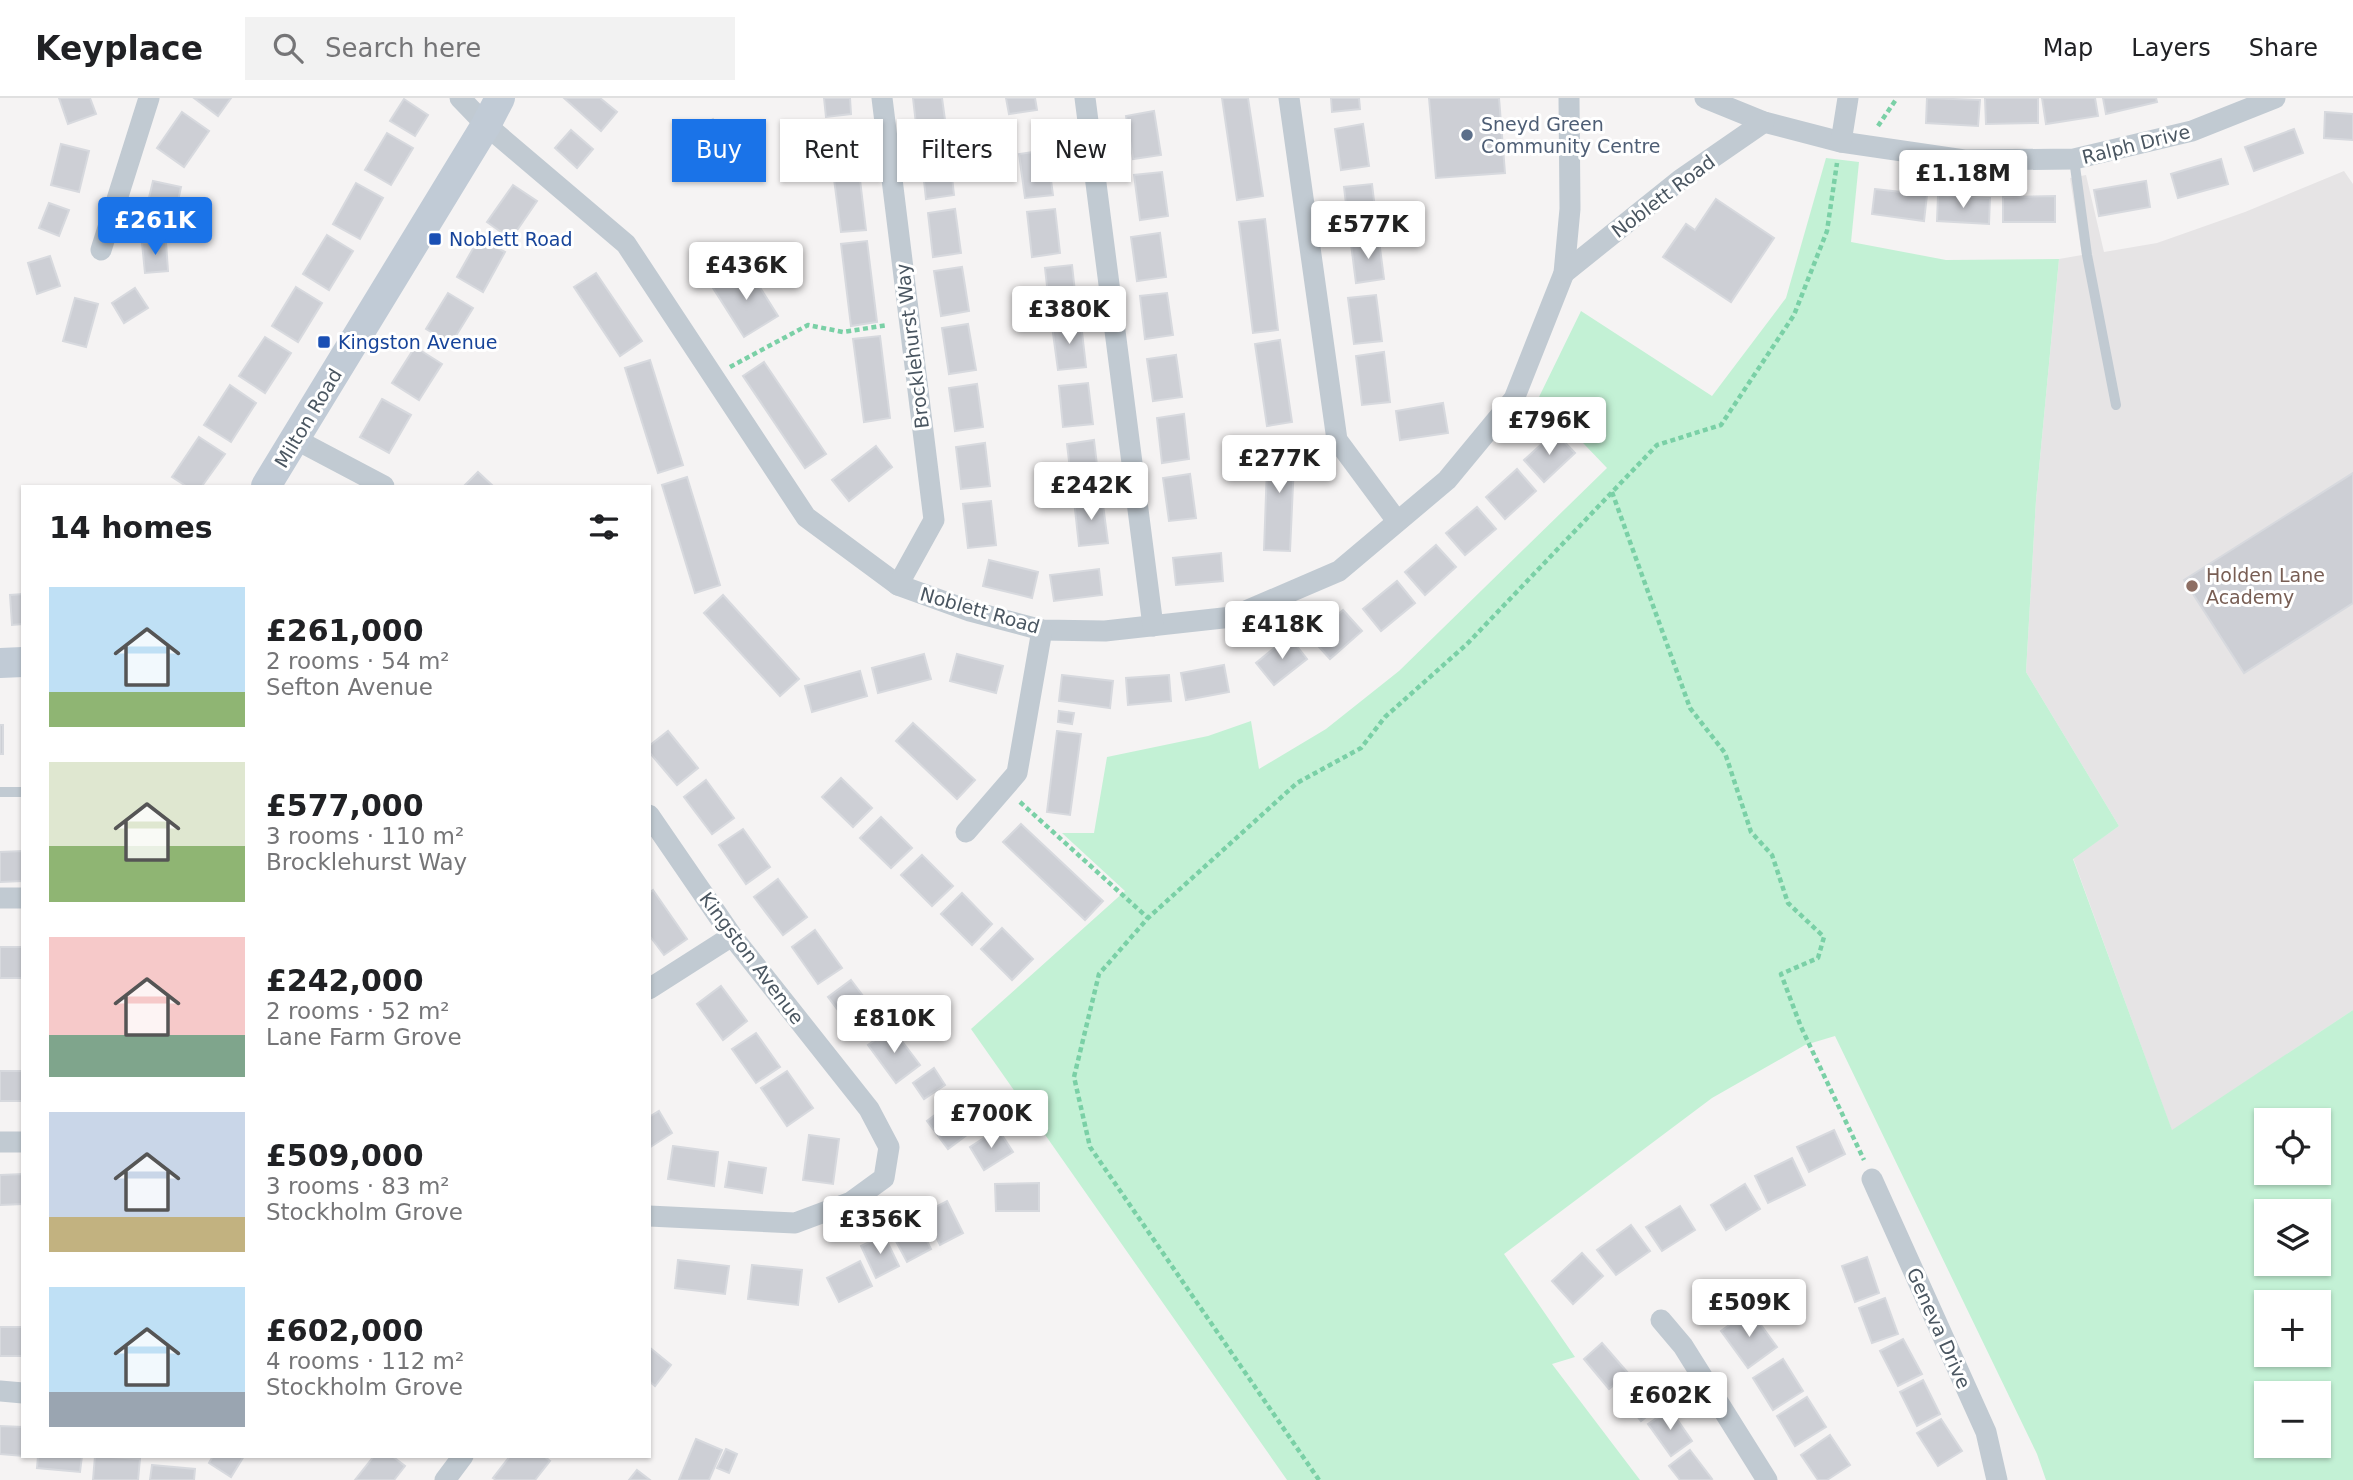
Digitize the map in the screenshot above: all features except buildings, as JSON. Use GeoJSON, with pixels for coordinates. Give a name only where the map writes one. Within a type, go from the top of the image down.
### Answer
{"type":"FeatureCollection","features":[{"type":"Feature","properties":{"kind":"street","name":"Noblett Road"},"geometry":{"type":"LineString","coordinates":[[460,98],[486,125],[626,244],[806,517],[898,586],[970,611],[1042,630],[1105,631],[1232,617],[1339,571],[1447,481],[1514,399],[1564,273],[1570,209],[1569,98]]}},
{"type":"Feature","properties":{"kind":"street","name":"Milton Road"},"geometry":{"type":"LineString","coordinates":[[267,485],[500,98]]}},
{"type":"Feature","properties":{"kind":"street","name":"Brocklehurst Way"},"geometry":{"type":"LineString","coordinates":[[882,98],[934,520],[898,586]]}},
{"type":"Feature","properties":{"kind":"street"},"geometry":{"type":"LineString","coordinates":[[1085,98],[1153,626]]}},
{"type":"Feature","properties":{"kind":"street"},"geometry":{"type":"LineString","coordinates":[[1289,98],[1337,440],[1397,522]]}},
{"type":"Feature","properties":{"kind":"street","name":"Ralph Drive"},"geometry":{"type":"LineString","coordinates":[[1705,98],[1764,122],[1841,142],[1964,160],[2074,159],[2192,131],[2275,98]]}},
{"type":"Feature","properties":{"kind":"street"},"geometry":{"type":"LineString","coordinates":[[1841,142],[1848,98]]}},
{"type":"Feature","properties":{"kind":"street"},"geometry":{"type":"LineString","coordinates":[[101,250],[146,99]]}},
{"type":"Feature","properties":{"kind":"street","name":"Noblett Road"},"geometry":{"type":"LineString","coordinates":[[1564,273],[1681,180],[1764,122]]}},
{"type":"Feature","properties":{"kind":"street"},"geometry":{"type":"LineString","coordinates":[[295,439],[382,485]]}},
{"type":"Feature","properties":{"kind":"street"},"geometry":{"type":"LineString","coordinates":[[965,832],[1017,773],[1042,630]]}},
{"type":"Feature","properties":{"kind":"street"},"geometry":{"type":"LineString","coordinates":[[0,663],[21,662]]}},
{"type":"Feature","properties":{"kind":"street","name":"Kingston Avenue"},"geometry":{"type":"LineString","coordinates":[[651,819],[732,936],[869,1109],[889,1147],[884,1178],[852,1202],[795,1223],[651,1216]]}},
{"type":"Feature","properties":{"kind":"street"},"geometry":{"type":"LineString","coordinates":[[0,898],[21,898]]}},
{"type":"Feature","properties":{"kind":"street"},"geometry":{"type":"LineString","coordinates":[[651,988],[732,936]]}},
{"type":"Feature","properties":{"kind":"street"},"geometry":{"type":"LineString","coordinates":[[0,1142],[21,1142]]}},
{"type":"Feature","properties":{"kind":"street","name":"Geneva Drive"},"geometry":{"type":"LineString","coordinates":[[1872,1179],[1986,1432],[1997,1480]]}},
{"type":"Feature","properties":{"kind":"street"},"geometry":{"type":"LineString","coordinates":[[1661,1320],[1683,1346],[1768,1480]]}},
{"type":"Feature","properties":{"kind":"street"},"geometry":{"type":"LineString","coordinates":[[0,1391],[21,1393]]}},
{"type":"Feature","properties":{"kind":"street"},"geometry":{"type":"LineString","coordinates":[[445,1480],[462,1458]]}},
{"type":"Feature","properties":{"kind":"lane"},"geometry":{"type":"LineString","coordinates":[[2074,159],[2087,255],[2116,405]]}},
{"type":"Feature","properties":{"kind":"lane"},"geometry":{"type":"LineString","coordinates":[[0,792],[21,792]]}},
{"type":"Feature","properties":{"kind":"path"},"geometry":{"type":"LineString","coordinates":[[1863,146],[1897,98]]}},
{"type":"Feature","properties":{"kind":"path"},"geometry":{"type":"LineString","coordinates":[[1319,1480],[1090,1147],[1074,1077],[1099,974],[1148,918],[1297,783],[1361,748],[1385,718],[1467,643],[1657,445],[1721,425],[1794,315],[1827,231],[1841,142]]}},
{"type":"Feature","properties":{"kind":"path"},"geometry":{"type":"LineString","coordinates":[[713,376],[808,325],[843,332],[909,322]]}},
{"type":"Feature","properties":{"kind":"path"},"geometry":{"type":"LineString","coordinates":[[1612,492],[1690,708],[1725,753],[1751,832],[1772,855],[1788,903],[1824,937],[1818,958],[1781,974],[1801,1027],[1872,1179]]}},
{"type":"Feature","properties":{"kind":"path"},"geometry":{"type":"LineString","coordinates":[[1004,787],[1148,918]]}},
{"type":"Feature","properties":{"kind":"shaded area","name":"Holden Lane Academy"},"geometry":{"type":"Polygon","coordinates":[[[2344,171],[2353,184],[2353,1010],[2172,1131],[2073,858],[2119,826],[2026,672],[2036,500],[2059,259],[2082,255],[2070,178],[2086,175],[2104,252],[2157,243],[2245,212],[2344,171]]]}},
{"type":"Feature","properties":{"kind":"green space"},"geometry":{"type":"Polygon","coordinates":[[[1826,158],[1859,162],[1851,242],[1946,260],[2059,259],[2036,500],[2026,672],[2119,826],[2073,859],[2172,1130],[2353,1010],[2353,1480],[2046,1480],[2037,1454],[1835,1036],[1805,1045],[1712,1098],[1504,1254],[1575,1357],[1552,1364],[1640,1480],[1287,1480],[971,1029],[1125,891],[1062,833],[1094,833],[1107,757],[1208,736],[1251,721],[1259,769],[1326,729],[1399,671],[1607,468],[1539,397],[1581,311],[1712,396],[1786,298],[1826,158]]]}},
{"type":"Feature","properties":{"kind":"place","name":"Sneyd Green Community Centre"},"geometry":{"type":"Point","coordinates":[1467,135]}},
{"type":"Feature","properties":{"kind":"place","name":"Noblett Road"},"geometry":{"type":"Point","coordinates":[435,239]}},
{"type":"Feature","properties":{"kind":"place","name":"Kingston Avenue"},"geometry":{"type":"Point","coordinates":[324,342]}},
{"type":"Feature","properties":{"kind":"place","name":"Holden Lane Academy"},"geometry":{"type":"Point","coordinates":[2192,586]}}]}
